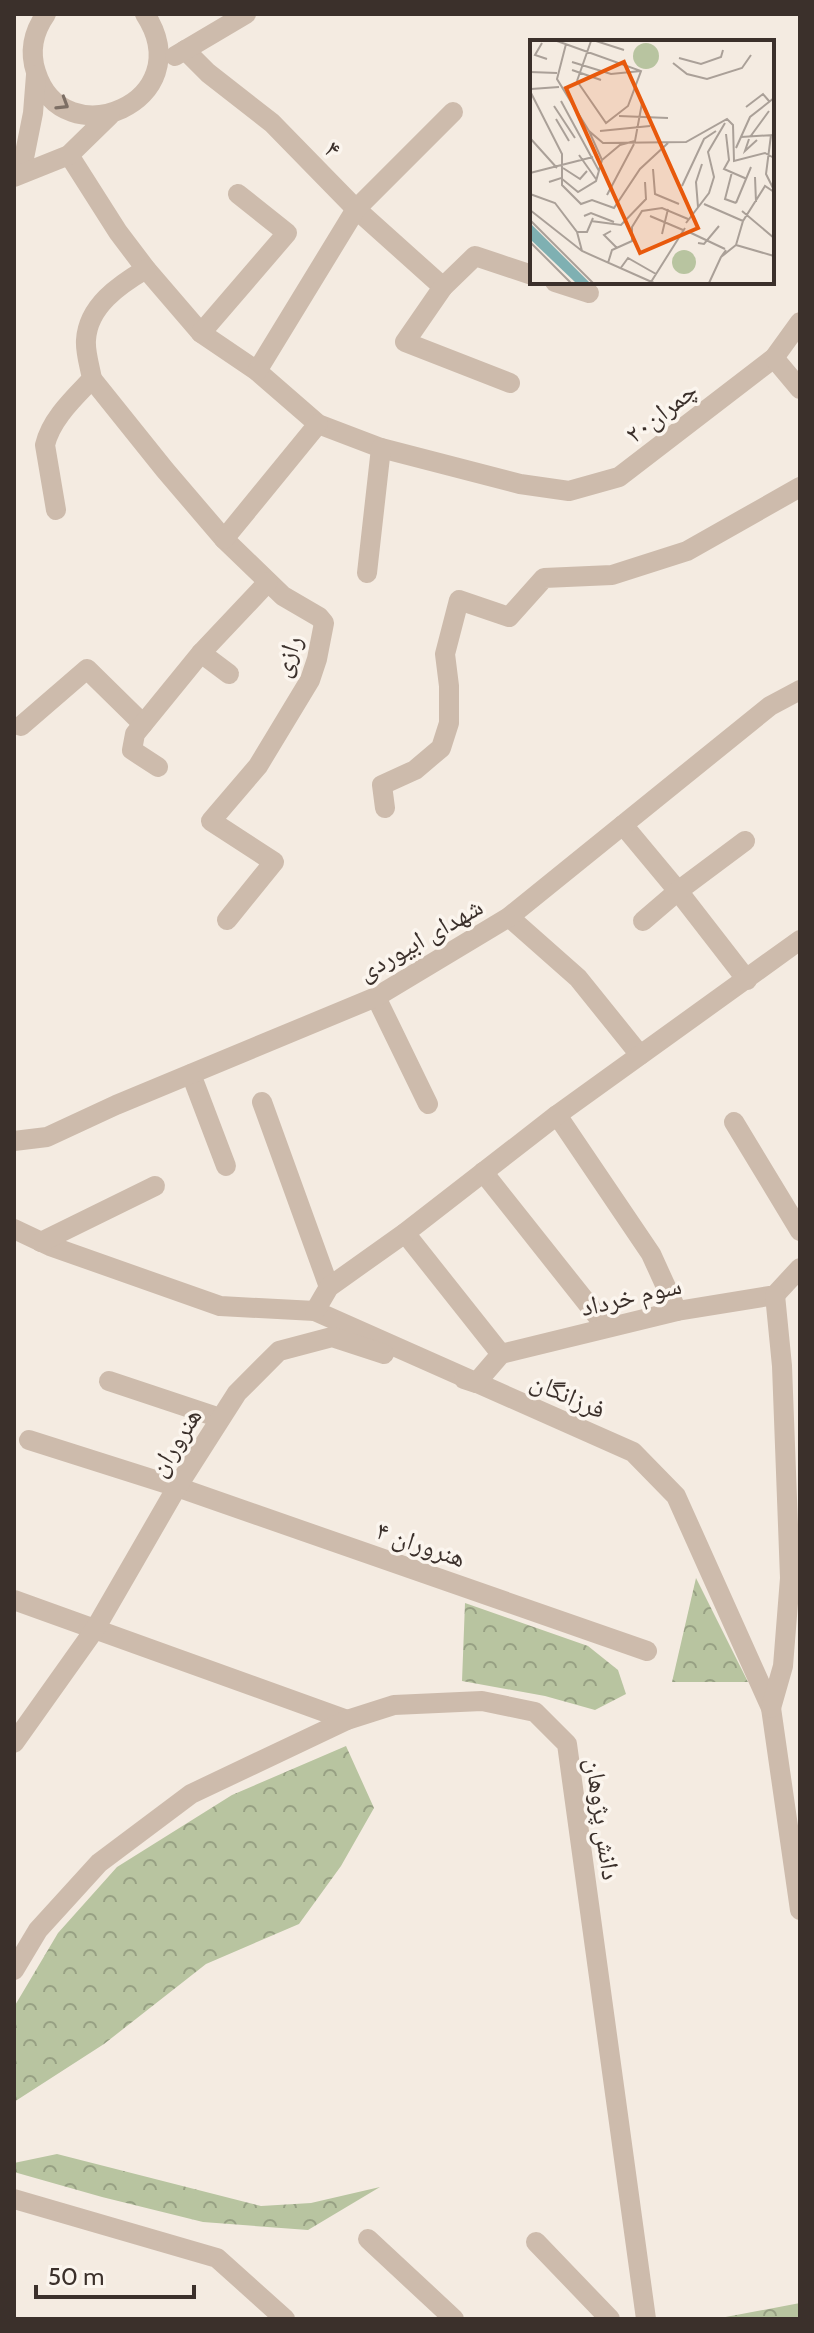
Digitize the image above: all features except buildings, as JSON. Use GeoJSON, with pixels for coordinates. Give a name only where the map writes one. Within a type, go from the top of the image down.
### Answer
{"type":"FeatureCollection","features":[{"type":"Feature","properties":{"kind":"street"},"geometry":{"type":"LineString","coordinates":[[46,14],[35,35],[23,44],[43,88],[65,108],[80,114],[110,115]]}},
{"type":"Feature","properties":{"kind":"street"},"geometry":{"type":"LineString","coordinates":[[145,14],[170,59]]}},
{"type":"Feature","properties":{"kind":"street"},"geometry":{"type":"LineString","coordinates":[[18,175],[69,155],[110,115],[141,98],[170,59],[246,14]]}},
{"type":"Feature","properties":{"kind":"street","name":"۴"},"geometry":{"type":"LineString","coordinates":[[170,59],[208,73],[272,123],[356,209],[443,287]]}},
{"type":"Feature","properties":{"kind":"street"},"geometry":{"type":"LineString","coordinates":[[18,175],[33,113],[36,75]]}},
{"type":"Feature","properties":{"kind":"street"},"geometry":{"type":"LineString","coordinates":[[257,371],[356,209],[453,112]]}},
{"type":"Feature","properties":{"kind":"street"},"geometry":{"type":"LineString","coordinates":[[69,155],[118,232],[201,333],[257,371],[318,424],[224,539]]}},
{"type":"Feature","properties":{"kind":"street"},"geometry":{"type":"LineString","coordinates":[[201,333],[287,233],[238,194]]}},
{"type":"Feature","properties":{"kind":"street"},"geometry":{"type":"LineString","coordinates":[[510,383],[405,342],[443,287],[475,256],[530,274]]}},
{"type":"Feature","properties":{"kind":"street"},"geometry":{"type":"LineString","coordinates":[[56,510],[45,445],[47,437],[66,406],[92,379],[86,342],[95,311],[125,281],[146,269]]}},
{"type":"Feature","properties":{"kind":"street"},"geometry":{"type":"LineString","coordinates":[[561,284],[589,293]]}},
{"type":"Feature","properties":{"kind":"street","name":"چمران۲۰"},"geometry":{"type":"LineString","coordinates":[[318,424],[381,448],[527,485],[569,491],[619,477],[774,358],[800,322]]}},
{"type":"Feature","properties":{"kind":"street"},"geometry":{"type":"LineString","coordinates":[[774,358],[800,389]]}},
{"type":"Feature","properties":{"kind":"street","name":"رازی"},"geometry":{"type":"LineString","coordinates":[[92,379],[224,539],[283,596],[324,623],[310,680],[258,766],[211,821],[274,862],[227,920]]}},
{"type":"Feature","properties":{"kind":"street"},"geometry":{"type":"LineString","coordinates":[[367,573],[381,448]]}},
{"type":"Feature","properties":{"kind":"street"},"geometry":{"type":"LineString","coordinates":[[385,808],[382,785],[415,770],[441,748],[449,723],[445,654],[459,600],[509,617],[544,578],[612,575],[687,551],[800,487]]}},
{"type":"Feature","properties":{"kind":"street"},"geometry":{"type":"LineString","coordinates":[[158,767],[132,750],[135,734],[201,653],[268,582]]}},
{"type":"Feature","properties":{"kind":"street"},"geometry":{"type":"LineString","coordinates":[[201,653],[229,674]]}},
{"type":"Feature","properties":{"kind":"street"},"geometry":{"type":"LineString","coordinates":[[21,726],[87,669],[143,724]]}},
{"type":"Feature","properties":{"kind":"street","name":"شهدای ابیوردی"},"geometry":{"type":"LineString","coordinates":[[14,1141],[47,1137],[116,1105],[376,997],[509,917],[770,706],[800,690]]}},
{"type":"Feature","properties":{"kind":"street"},"geometry":{"type":"LineString","coordinates":[[623,825],[747,980]]}},
{"type":"Feature","properties":{"kind":"street"},"geometry":{"type":"LineString","coordinates":[[643,921],[745,841]]}},
{"type":"Feature","properties":{"kind":"street"},"geometry":{"type":"LineString","coordinates":[[509,917],[578,978],[640,1055]]}},
{"type":"Feature","properties":{"kind":"street"},"geometry":{"type":"LineString","coordinates":[[315,1311],[329,1287],[405,1233],[557,1115],[800,940]]}},
{"type":"Feature","properties":{"kind":"street"},"geometry":{"type":"LineString","coordinates":[[376,997],[428,1104]]}},
{"type":"Feature","properties":{"kind":"street"},"geometry":{"type":"LineString","coordinates":[[191,1074],[226,1166]]}},
{"type":"Feature","properties":{"kind":"street"},"geometry":{"type":"LineString","coordinates":[[262,1102],[329,1287]]}},
{"type":"Feature","properties":{"kind":"street"},"geometry":{"type":"LineString","coordinates":[[557,1115],[651,1254],[677,1311]]}},
{"type":"Feature","properties":{"kind":"street"},"geometry":{"type":"LineString","coordinates":[[734,1122],[800,1231]]}},
{"type":"Feature","properties":{"kind":"street"},"geometry":{"type":"LineString","coordinates":[[483,1172],[606,1327]]}},
{"type":"Feature","properties":{"kind":"street"},"geometry":{"type":"LineString","coordinates":[[41,1242],[155,1186]]}},
{"type":"Feature","properties":{"kind":"street","name":"فرزانگان"},"geometry":{"type":"LineString","coordinates":[[14,1229],[41,1242],[220,1306],[315,1311],[633,1452],[676,1496],[771,1708],[800,1910]]}},
{"type":"Feature","properties":{"kind":"street"},"geometry":{"type":"LineString","coordinates":[[405,1233],[501,1354],[476,1383]]}},
{"type":"Feature","properties":{"kind":"street"},"geometry":{"type":"LineString","coordinates":[[771,1708],[783,1666],[790,1578],[782,1366],[775,1295],[800,1268]]}},
{"type":"Feature","properties":{"kind":"street","name":"سوم خرداد"},"geometry":{"type":"LineString","coordinates":[[501,1354],[677,1311],[775,1295]]}},
{"type":"Feature","properties":{"kind":"street","name":"هنروران"},"geometry":{"type":"LineString","coordinates":[[14,1743],[95,1629],[220,1418],[237,1393],[279,1351],[332,1337],[476,1383]]}},
{"type":"Feature","properties":{"kind":"street"},"geometry":{"type":"LineString","coordinates":[[109,1381],[220,1418]]}},
{"type":"Feature","properties":{"kind":"street","name":"هنروران ۴"},"geometry":{"type":"LineString","coordinates":[[29,1440],[177,1487],[647,1651]]}},
{"type":"Feature","properties":{"kind":"street"},"geometry":{"type":"LineString","coordinates":[[14,1600],[347,1720]]}},
{"type":"Feature","properties":{"kind":"street","name":"دانش پژوهان"},"geometry":{"type":"LineString","coordinates":[[14,1970],[38,1930],[99,1863],[191,1794],[347,1720],[394,1705],[482,1701],[535,1712],[567,1744],[646,2319]]}},
{"type":"Feature","properties":{"kind":"street"},"geometry":{"type":"LineString","coordinates":[[14,2199],[217,2258],[285,2319]]}},
{"type":"Feature","properties":{"kind":"street"},"geometry":{"type":"LineString","coordinates":[[368,2239],[445,2316]]}},
{"type":"Feature","properties":{"kind":"street"},"geometry":{"type":"LineString","coordinates":[[536,2242],[610,2319]]}},
{"type":"Feature","properties":{"kind":"green space"},"geometry":{"type":"Polygon","coordinates":[[[696,1578],[748,1682],[672,1682],[696,1578]]]}},
{"type":"Feature","properties":{"kind":"green space"},"geometry":{"type":"Polygon","coordinates":[[[465,1603],[588,1646],[618,1670],[626,1694],[595,1710],[545,1696],[462,1681],[465,1603]]]}},
{"type":"Feature","properties":{"kind":"green space"},"geometry":{"type":"Polygon","coordinates":[[[346,1746],[374,1808],[341,1866],[299,1924],[206,1964],[104,2044],[14,2102],[14,2007],[58,1933],[117,1867],[232,1795],[346,1746]]]}},
{"type":"Feature","properties":{"kind":"green space"},"geometry":{"type":"Polygon","coordinates":[[[57,2154],[261,2206],[311,2203],[380,2187],[308,2230],[203,2222],[14,2172],[14,2163],[57,2154]]]}},
{"type":"Feature","properties":{"kind":"green space"},"geometry":{"type":"Polygon","coordinates":[[[800,2303],[800,2319],[715,2319],[800,2303]]]}}]}
